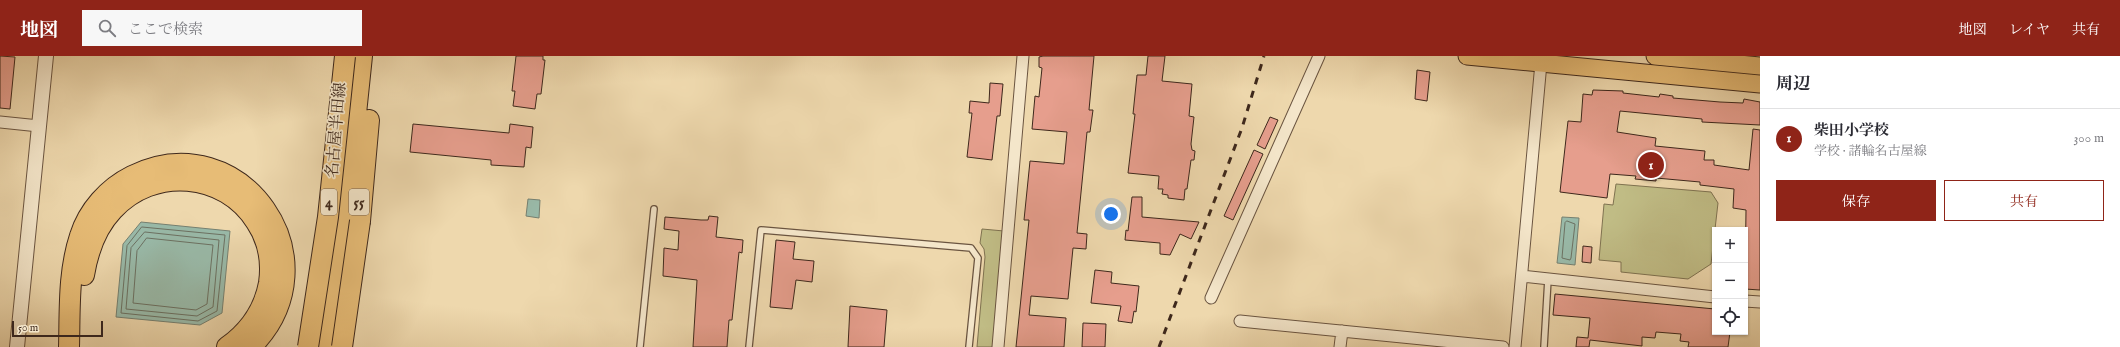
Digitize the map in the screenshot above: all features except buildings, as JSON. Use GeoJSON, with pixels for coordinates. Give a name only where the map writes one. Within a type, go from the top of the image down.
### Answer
{"type":"FeatureCollection","features":[{"type":"Feature","properties":{"kind":"highway","name":"4"},"geometry":{"type":"LineString","coordinates":[[308,347],[328,216],[345,56]]}},
{"type":"Feature","properties":{"kind":"highway","name":"4"},"geometry":{"type":"LineString","coordinates":[[326,347],[345,219],[362,56]]}},
{"type":"Feature","properties":{"kind":"highway"},"geometry":{"type":"LineString","coordinates":[[342,347],[365,178],[369,56]]}},
{"type":"Feature","properties":{"kind":"highway"},"geometry":{"type":"LineString","coordinates":[[298,347],[341,99]]}},
{"type":"Feature","properties":{"kind":"highway"},"geometry":{"type":"LineString","coordinates":[[69,347],[71,272],[80,235],[88,218],[98,203],[110,190],[124,180],[154,167],[182,164],[208,167],[240,183],[260,201],[272,217],[280,236],[286,262],[284,290],[272,320],[261,338],[252,347]]}},
{"type":"Feature","properties":{"kind":"highway"},"geometry":{"type":"LineString","coordinates":[[81,347],[84,279],[89,252],[99,230],[113,210],[132,194],[154,183],[190,180],[214,186],[235,198],[252,216],[259,227],[268,250],[270,277],[263,303],[251,324],[227,347]]}},
{"type":"Feature","properties":{"kind":"main road","name":"名古屋半田線"},"geometry":{"type":"LineString","coordinates":[[316,347],[341,56]]}},
{"type":"Feature","properties":{"kind":"main road","name":"名古屋半田線"},"geometry":{"type":"LineString","coordinates":[[349,347],[356,283],[361,147],[369,56]]}},
{"type":"Feature","properties":{"kind":"main road"},"geometry":{"type":"LineString","coordinates":[[1467,56],[1760,84]]}},
{"type":"Feature","properties":{"kind":"main road"},"geometry":{"type":"LineString","coordinates":[[1655,56],[1682,57],[1760,66]]}},
{"type":"Feature","properties":{"kind":"street"},"geometry":{"type":"LineString","coordinates":[[17,347],[46,56]]}},
{"type":"Feature","properties":{"kind":"street"},"geometry":{"type":"LineString","coordinates":[[998,347],[1023,56]]}},
{"type":"Feature","properties":{"kind":"street"},"geometry":{"type":"LineString","coordinates":[[1211,298],[1319,56]]}},
{"type":"Feature","properties":{"kind":"street"},"geometry":{"type":"LineString","coordinates":[[1515,347],[1542,63]]}},
{"type":"Feature","properties":{"kind":"street"},"geometry":{"type":"LineString","coordinates":[[0,122],[39,126]]}},
{"type":"Feature","properties":{"kind":"street"},"geometry":{"type":"LineString","coordinates":[[1522,276],[1712,297]]}},
{"type":"Feature","properties":{"kind":"street"},"geometry":{"type":"LineString","coordinates":[[1748,301],[1760,302]]}},
{"type":"Feature","properties":{"kind":"street"},"geometry":{"type":"LineString","coordinates":[[1240,321],[1504,347]]}},
{"type":"Feature","properties":{"kind":"street"},"geometry":{"type":"LineString","coordinates":[[1340,347],[1342,331]]}},
{"type":"Feature","properties":{"kind":"lane"},"geometry":{"type":"LineString","coordinates":[[640,347],[654,209]]}},
{"type":"Feature","properties":{"kind":"lane"},"geometry":{"type":"LineString","coordinates":[[749,347],[761,230],[971,248],[978,258],[969,347]]}},
{"type":"Feature","properties":{"kind":"lane"},"geometry":{"type":"LineString","coordinates":[[1544,347],[1548,279]]}},
{"type":"Feature","properties":{"kind":"shaded area"},"geometry":{"type":"Polygon","coordinates":[[[1616,184],[1711,192],[1718,203],[1715,227],[1712,227],[1711,264],[1688,279],[1621,272],[1621,262],[1599,260],[1604,204],[1613,205],[1616,184]]]}},
{"type":"Feature","properties":{"kind":"shaded area"},"geometry":{"type":"Polygon","coordinates":[[[982,229],[1004,231],[993,347],[977,347],[985,257],[984,249],[980,243],[982,229]]]}},
{"type":"Feature","properties":{"kind":"water"},"geometry":{"type":"Polygon","coordinates":[[[528,199],[540,200],[539,218],[526,216],[528,199]]]}},
{"type":"Feature","properties":{"kind":"water"},"geometry":{"type":"Polygon","coordinates":[[[1562,217],[1579,218],[1575,265],[1557,263],[1562,217]]]}},
{"type":"Feature","properties":{"kind":"water"},"geometry":{"type":"Polygon","coordinates":[[[141,222],[230,231],[222,313],[200,325],[116,317],[123,244],[141,222]]]}},
{"type":"Feature","properties":{"kind":"railway"},"geometry":{"type":"LineString","coordinates":[[1159,347],[1242,128],[1264,56]]}},
{"type":"Feature","properties":{"kind":"place","name":"柴田小学校"},"geometry":{"type":"Point","coordinates":[1651,165]}}]}
